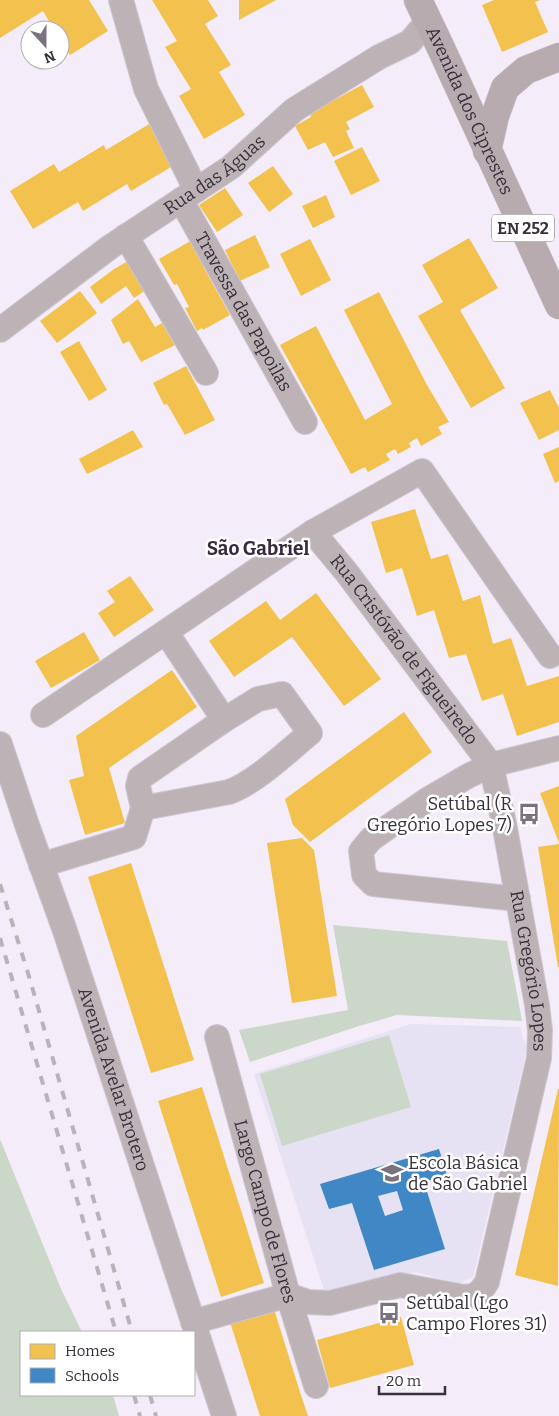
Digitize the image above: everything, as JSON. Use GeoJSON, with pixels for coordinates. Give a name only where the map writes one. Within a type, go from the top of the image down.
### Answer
{"type":"FeatureCollection","features":[{"type":"Feature","properties":{"kind":"main road","name":"Avenida dos Ciprestes"},"geometry":{"type":"LineString","coordinates":[[423,11],[559,304]]}},
{"type":"Feature","properties":{"kind":"main road"},"geometry":{"type":"LineString","coordinates":[[488,151],[495,116],[505,88],[526,70],[559,57]]}},
{"type":"Feature","properties":{"kind":"street","name":"Travessa das Papoilas"},"geometry":{"type":"LineString","coordinates":[[121,0],[146,89],[189,195],[305,422]]}},
{"type":"Feature","properties":{"kind":"street","name":"Rua das Águas"},"geometry":{"type":"LineString","coordinates":[[0,330],[126,236],[231,167],[294,110],[379,57],[410,42],[423,11]]}},
{"type":"Feature","properties":{"kind":"street"},"geometry":{"type":"LineString","coordinates":[[126,236],[206,373]]}},
{"type":"Feature","properties":{"kind":"street"},"geometry":{"type":"LineString","coordinates":[[43,715],[313,532],[422,471],[550,656]]}},
{"type":"Feature","properties":{"kind":"street","name":"Rua Cristóvão de Figueiredo"},"geometry":{"type":"LineString","coordinates":[[313,532],[348,573],[491,766]]}},
{"type":"Feature","properties":{"kind":"street"},"geometry":{"type":"LineString","coordinates":[[166,632],[224,720]]}},
{"type":"Feature","properties":{"kind":"street"},"geometry":{"type":"LineString","coordinates":[[41,865],[134,837],[143,808],[138,786],[140,778],[258,699],[282,694],[310,733],[252,780],[237,789],[143,808]]}},
{"type":"Feature","properties":{"kind":"street","name":"Avenida Avelar Brotero"},"geometry":{"type":"LineString","coordinates":[[0,744],[26,826],[65,931],[224,1416]]}},
{"type":"Feature","properties":{"kind":"street"},"geometry":{"type":"LineString","coordinates":[[518,899],[373,884],[364,875],[362,851],[371,839],[447,787],[468,776],[491,766],[559,748]]}},
{"type":"Feature","properties":{"kind":"street","name":"Rua Gregório Lopes"},"geometry":{"type":"LineString","coordinates":[[288,1295],[308,1302],[330,1303],[400,1285],[464,1297],[473,1296],[481,1292],[488,1282],[539,1058],[540,1030],[504,823],[491,766]]}},
{"type":"Feature","properties":{"kind":"street","name":"Largo Campo de Flores"},"geometry":{"type":"LineString","coordinates":[[217,1037],[288,1295],[316,1386]]}},
{"type":"Feature","properties":{"kind":"street"},"geometry":{"type":"LineString","coordinates":[[193,1322],[288,1295]]}},
{"type":"Feature","properties":{"kind":"shaded area","name":"Escola Básica de São Gabriel"},"geometry":{"type":"Polygon","coordinates":[[[411,1024],[520,1027],[527,1049],[473,1277],[458,1284],[417,1272],[325,1293],[254,1074],[411,1024]]]}},
{"type":"Feature","properties":{"kind":"green space"},"geometry":{"type":"Polygon","coordinates":[[[333,925],[507,941],[522,1021],[397,1015],[250,1062],[239,1030],[348,1010],[333,925]]]}},
{"type":"Feature","properties":{"kind":"green space"},"geometry":{"type":"Polygon","coordinates":[[[389,1035],[411,1107],[282,1146],[260,1074],[389,1035]]]}},
{"type":"Feature","properties":{"kind":"green space"},"geometry":{"type":"Polygon","coordinates":[[[0,1139],[61,1289],[82,1331],[20,1331],[20,1396],[113,1396],[119,1416],[0,1416],[0,1139]]]}},
{"type":"Feature","properties":{"kind":"building: Homes"},"geometry":{"type":"Polygon","coordinates":[[[0,0],[89,0],[108,31],[70,55],[70,20],[48,20],[43,11],[29,20],[20,20],[20,25],[0,38],[0,0]]]}},
{"type":"Feature","properties":{"kind":"building: Homes"},"geometry":{"type":"Polygon","coordinates":[[[152,0],[208,0],[218,16],[205,24],[231,65],[219,72],[245,115],[204,139],[179,96],[191,89],[165,47],[177,41],[152,0]]]}},
{"type":"Feature","properties":{"kind":"building: Homes"},"geometry":{"type":"Polygon","coordinates":[[[239,0],[276,0],[239,20],[239,0]]]}},
{"type":"Feature","properties":{"kind":"building: Homes"},"geometry":{"type":"Polygon","coordinates":[[[494,0],[540,0],[535,2],[548,32],[502,52],[482,5],[494,0]]]}},
{"type":"Feature","properties":{"kind":"building: Homes"},"geometry":{"type":"Polygon","coordinates":[[[362,85],[374,107],[346,122],[350,129],[346,131],[354,148],[333,157],[325,142],[308,150],[295,126],[311,117],[310,113],[362,85]]]}},
{"type":"Feature","properties":{"kind":"building: Homes"},"geometry":{"type":"Polygon","coordinates":[[[151,123],[176,164],[131,191],[127,184],[83,211],[78,202],[33,229],[10,191],[54,164],[59,172],[104,145],[106,150],[151,123]]]}},
{"type":"Feature","properties":{"kind":"building: Homes"},"geometry":{"type":"Polygon","coordinates":[[[362,147],[380,181],[351,195],[334,161],[362,147]]]}},
{"type":"Feature","properties":{"kind":"building: Homes"},"geometry":{"type":"Polygon","coordinates":[[[273,166],[293,194],[269,212],[248,183],[273,166]]]}},
{"type":"Feature","properties":{"kind":"building: Homes"},"geometry":{"type":"Polygon","coordinates":[[[225,188],[243,215],[217,232],[199,205],[225,188]]]}},
{"type":"Feature","properties":{"kind":"building: Homes"},"geometry":{"type":"Polygon","coordinates":[[[326,195],[335,217],[313,228],[302,206],[326,195]]]}},
{"type":"Feature","properties":{"kind":"building: Homes"},"geometry":{"type":"Polygon","coordinates":[[[255,235],[270,267],[240,281],[225,250],[255,235]]]}},
{"type":"Feature","properties":{"kind":"building: Homes"},"geometry":{"type":"Polygon","coordinates":[[[469,238],[498,288],[460,310],[505,388],[471,408],[418,316],[443,302],[422,265],[469,238]]]}},
{"type":"Feature","properties":{"kind":"building: Homes"},"geometry":{"type":"Polygon","coordinates":[[[194,239],[208,267],[204,268],[230,315],[203,330],[202,328],[197,331],[185,308],[189,307],[177,284],[174,285],[159,259],[194,239]]]}},
{"type":"Feature","properties":{"kind":"building: Homes"},"geometry":{"type":"Polygon","coordinates":[[[310,239],[331,280],[301,296],[280,254],[310,239]]]}},
{"type":"Feature","properties":{"kind":"building: Homes"},"geometry":{"type":"Polygon","coordinates":[[[128,261],[146,290],[134,298],[126,286],[101,304],[90,287],[128,261]]]}},
{"type":"Feature","properties":{"kind":"building: Homes"},"geometry":{"type":"Polygon","coordinates":[[[80,291],[97,313],[57,343],[40,321],[80,291]]]}},
{"type":"Feature","properties":{"kind":"building: Homes"},"geometry":{"type":"Polygon","coordinates":[[[379,292],[427,385],[449,422],[438,427],[442,434],[421,446],[417,438],[409,443],[411,447],[398,454],[395,449],[386,454],[390,460],[368,472],[365,467],[351,474],[280,345],[316,326],[365,420],[392,404],[344,310],[379,292]]]}},
{"type":"Feature","properties":{"kind":"building: Homes"},"geometry":{"type":"Polygon","coordinates":[[[138,299],[155,327],[162,323],[175,345],[141,362],[129,341],[123,344],[111,320],[138,299]]]}},
{"type":"Feature","properties":{"kind":"building: Homes"},"geometry":{"type":"Polygon","coordinates":[[[79,341],[107,390],[89,401],[60,352],[79,341]]]}},
{"type":"Feature","properties":{"kind":"building: Homes"},"geometry":{"type":"Polygon","coordinates":[[[186,366],[215,420],[185,435],[167,404],[164,405],[153,383],[186,366]]]}},
{"type":"Feature","properties":{"kind":"building: Homes"},"geometry":{"type":"Polygon","coordinates":[[[550,390],[559,408],[559,430],[539,440],[520,403],[550,390]]]}},
{"type":"Feature","properties":{"kind":"building: Homes"},"geometry":{"type":"Polygon","coordinates":[[[133,430],[143,447],[87,474],[79,459],[133,430]]]}},
{"type":"Feature","properties":{"kind":"building: Homes"},"geometry":{"type":"Polygon","coordinates":[[[559,447],[559,481],[555,483],[543,454],[559,447]]]}},
{"type":"Feature","properties":{"kind":"building: Homes"},"geometry":{"type":"Polygon","coordinates":[[[415,509],[431,559],[448,554],[463,601],[480,595],[493,644],[511,638],[527,686],[559,676],[559,722],[517,736],[503,694],[482,701],[466,654],[449,658],[434,610],[417,616],[402,568],[386,573],[371,522],[415,509]]]}},
{"type":"Feature","properties":{"kind":"building: Homes"},"geometry":{"type":"Polygon","coordinates":[[[130,576],[154,610],[114,637],[98,613],[115,602],[107,591],[130,576]]]}},
{"type":"Feature","properties":{"kind":"building: Homes"},"geometry":{"type":"Polygon","coordinates":[[[316,593],[381,679],[344,706],[292,637],[234,677],[209,641],[266,601],[280,620],[316,593]]]}},
{"type":"Feature","properties":{"kind":"building: Homes"},"geometry":{"type":"Polygon","coordinates":[[[84,632],[100,660],[51,688],[35,661],[84,632]]]}},
{"type":"Feature","properties":{"kind":"building: Homes"},"geometry":{"type":"Polygon","coordinates":[[[172,670],[197,707],[109,768],[125,823],[85,835],[69,780],[84,776],[76,736],[172,670]]]}},
{"type":"Feature","properties":{"kind":"building: Homes"},"geometry":{"type":"Polygon","coordinates":[[[404,712],[432,752],[310,842],[293,825],[285,799],[404,712]]]}},
{"type":"Feature","properties":{"kind":"building: Homes"},"geometry":{"type":"Polygon","coordinates":[[[559,786],[559,843],[540,793],[559,786]]]}},
{"type":"Feature","properties":{"kind":"building: Homes"},"geometry":{"type":"Polygon","coordinates":[[[302,838],[314,850],[337,996],[292,1003],[267,843],[302,838]]]}},
{"type":"Feature","properties":{"kind":"building: Homes"},"geometry":{"type":"Polygon","coordinates":[[[559,844],[559,967],[558,967],[538,847],[559,844]]]}},
{"type":"Feature","properties":{"kind":"building: Homes"},"geometry":{"type":"Polygon","coordinates":[[[131,863],[194,1060],[151,1073],[88,877],[131,863]]]}},
{"type":"Feature","properties":{"kind":"building: Homes"},"geometry":{"type":"Polygon","coordinates":[[[202,1087],[264,1283],[221,1297],[158,1101],[202,1087]]]}},
{"type":"Feature","properties":{"kind":"building: Homes"},"geometry":{"type":"Polygon","coordinates":[[[559,1089],[558,1286],[515,1275],[559,1089]]]}},
{"type":"Feature","properties":{"kind":"building: Homes"},"geometry":{"type":"Polygon","coordinates":[[[274,1309],[308,1416],[260,1416],[230,1322],[274,1309]]]}},
{"type":"Feature","properties":{"kind":"building: Homes"},"geometry":{"type":"Polygon","coordinates":[[[401,1317],[414,1365],[330,1388],[317,1340],[401,1317]]]}},
{"type":"Feature","properties":{"kind":"building: Schools"},"geometry":{"type":"Polygon","coordinates":[[[439,1149],[447,1175],[424,1182],[445,1249],[374,1270],[352,1203],[329,1209],[320,1184],[439,1149]],[[397,1191],[378,1196],[385,1216],[403,1210],[397,1191]]]}},
{"type":"Feature","properties":{"kind":"railway"},"geometry":{"type":"LineString","coordinates":[[0,884],[28,973],[132,1331]]}},
{"type":"Feature","properties":{"kind":"railway"},"geometry":{"type":"LineString","coordinates":[[0,938],[116,1331]]}},
{"type":"Feature","properties":{"kind":"railway"},"geometry":{"type":"LineString","coordinates":[[134,1396],[140,1416]]}},
{"type":"Feature","properties":{"kind":"railway"},"geometry":{"type":"LineString","coordinates":[[150,1396],[156,1416]]}},
{"type":"Feature","properties":{"kind":"place","name":"Setúbal (R Gregório Lopes 7)"},"geometry":{"type":"Point","coordinates":[529,814]}},
{"type":"Feature","properties":{"kind":"place","name":"Escola Básica de São Gabriel"},"geometry":{"type":"Point","coordinates":[392,1173]}},
{"type":"Feature","properties":{"kind":"place","name":"Setúbal (Lgo Campo Flores 31)"},"geometry":{"type":"Point","coordinates":[389,1313]}},
{"type":"Feature","properties":{"kind":"district","name":"São Gabriel"},"geometry":{"type":"Point","coordinates":[258,548]}}]}
